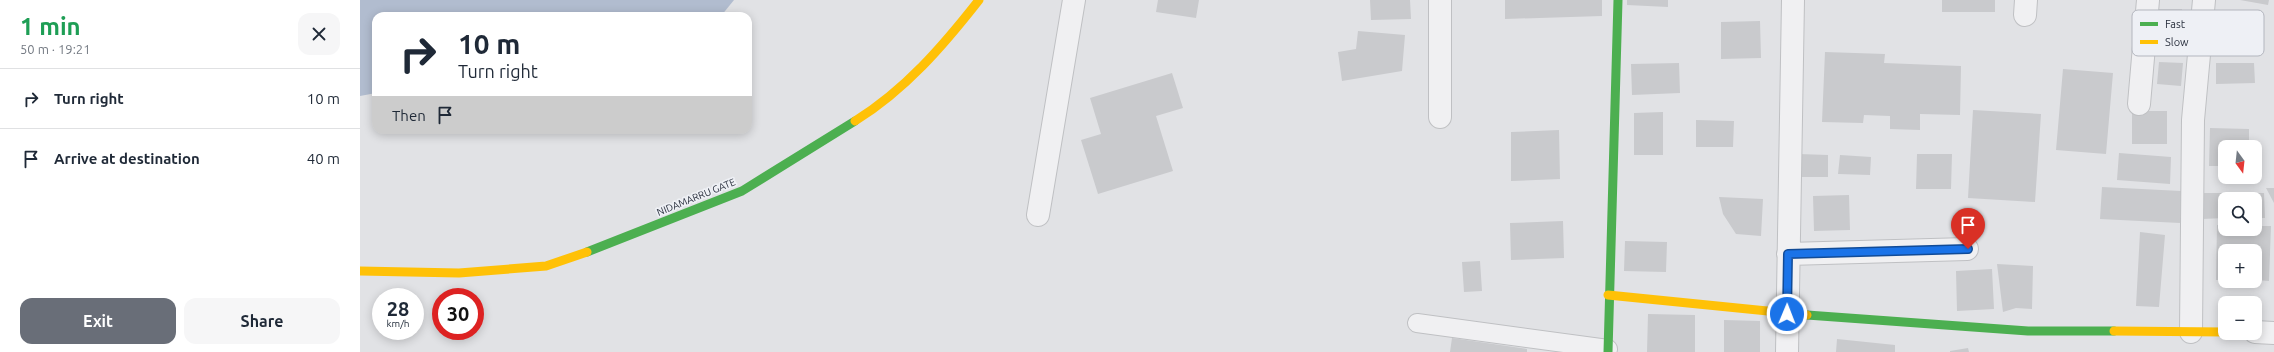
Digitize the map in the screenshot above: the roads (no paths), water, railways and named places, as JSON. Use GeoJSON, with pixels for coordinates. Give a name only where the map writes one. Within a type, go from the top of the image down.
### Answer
{"type":"FeatureCollection","features":[{"type":"Feature","properties":{"kind":"street","name":"NIDAMARRU GATE"},"geometry":{"type":"LineString","coordinates":[[360,271],[459,273],[546,266],[604,246],[742,191],[879,106],[944,45],[979,0]]}},
{"type":"Feature","properties":{"kind":"street"},"geometry":{"type":"LineString","coordinates":[[1038,215],[1074,0]]}},
{"type":"Feature","properties":{"kind":"street"},"geometry":{"type":"LineString","coordinates":[[1440,0],[1440,117]]}},
{"type":"Feature","properties":{"kind":"street"},"geometry":{"type":"LineString","coordinates":[[1608,350],[1608,295],[1618,0]]}},
{"type":"Feature","properties":{"kind":"street"},"geometry":{"type":"LineString","coordinates":[[1787,352],[1792,0]]}},
{"type":"Feature","properties":{"kind":"street"},"geometry":{"type":"LineString","coordinates":[[2147,10],[2148,0]]}},
{"type":"Feature","properties":{"kind":"street"},"geometry":{"type":"LineString","coordinates":[[2203,10],[2204,0]]}},
{"type":"Feature","properties":{"kind":"street"},"geometry":{"type":"LineString","coordinates":[[2139,104],[2143,56]]}},
{"type":"Feature","properties":{"kind":"street"},"geometry":{"type":"LineString","coordinates":[[2191,332],[2193,120],[2199,56]]}},
{"type":"Feature","properties":{"kind":"street"},"geometry":{"type":"LineString","coordinates":[[1788,254],[1968,249]]}},
{"type":"Feature","properties":{"kind":"street"},"geometry":{"type":"LineString","coordinates":[[1608,295],[1787,314],[2028,331],[2218,332]]}},
{"type":"Feature","properties":{"kind":"street"},"geometry":{"type":"LineString","coordinates":[[2262,332],[2274,332]]}},
{"type":"Feature","properties":{"kind":"lane"},"geometry":{"type":"LineString","coordinates":[[1417,323],[1608,350]]}},
{"type":"Feature","properties":{"kind":"water"},"geometry":{"type":"Polygon","coordinates":[[[360,0],[734,0],[724,12],[372,12],[372,94],[360,96],[360,0]]]}}]}
